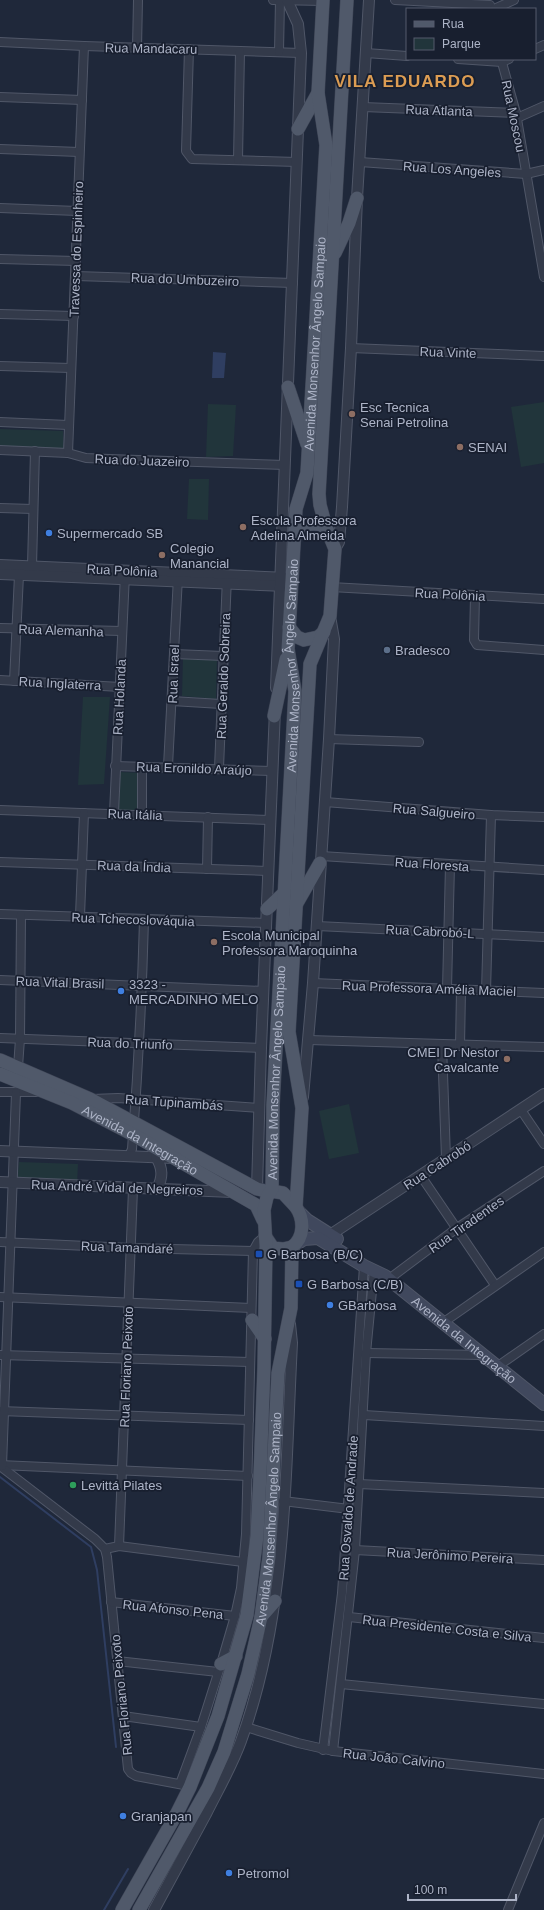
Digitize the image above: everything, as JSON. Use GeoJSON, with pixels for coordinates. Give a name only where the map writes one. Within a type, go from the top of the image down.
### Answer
{"type":"FeatureCollection","features":[{"type":"Feature","properties":{"kind":"main road","name":"Avenida Monsenhor Ângelo Sampaio"},"geometry":{"type":"LineString","coordinates":[[122,1910],[177,1813],[185,1786],[206,1747],[218,1716],[247,1615],[257,1536],[265,1339],[265,1202],[270,1192],[273,1105],[295,691],[288,649],[290,627],[286,582],[295,534],[296,509],[306,479],[309,447],[326,145],[318,93],[323,0]]}},
{"type":"Feature","properties":{"kind":"main road","name":"Avenida Monsenhor Ângelo Sampaio"},"geometry":{"type":"LineString","coordinates":[[139,1910],[201,1801],[224,1752],[240,1725],[248,1674],[261,1618],[270,1536],[278,1373],[289,1320],[295,1245],[302,1234],[298,1210],[302,1108],[290,1032],[310,664],[330,616],[331,586],[335,549],[326,527],[320,505],[319,494],[347,0]]}},
{"type":"Feature","properties":{"kind":"main road"},"geometry":{"type":"LineString","coordinates":[[321,38],[333,43],[339,42],[344,38]]}},
{"type":"Feature","properties":{"kind":"main road"},"geometry":{"type":"LineString","coordinates":[[298,129],[318,93]]}},
{"type":"Feature","properties":{"kind":"main road"},"geometry":{"type":"LineString","coordinates":[[332,260],[349,223],[357,198]]}},
{"type":"Feature","properties":{"kind":"main road"},"geometry":{"type":"LineString","coordinates":[[288,387],[309,447]]}},
{"type":"Feature","properties":{"kind":"main road"},"geometry":{"type":"LineString","coordinates":[[295,534],[304,526],[311,524],[326,527]]}},
{"type":"Feature","properties":{"kind":"main road"},"geometry":{"type":"LineString","coordinates":[[290,627],[297,637],[304,640],[318,637],[324,632]]}},
{"type":"Feature","properties":{"kind":"main road"},"geometry":{"type":"LineString","coordinates":[[274,716],[288,649]]}},
{"type":"Feature","properties":{"kind":"main road"},"geometry":{"type":"LineString","coordinates":[[296,906],[320,860]]}},
{"type":"Feature","properties":{"kind":"main road"},"geometry":{"type":"LineString","coordinates":[[267,909],[284,893]]}},
{"type":"Feature","properties":{"kind":"main road","name":"Avenida da Integração"},"geometry":{"type":"LineString","coordinates":[[0,1060],[18,1066],[90,1099],[133,1128],[173,1158],[256,1205],[260,1213],[264,1231]]}},
{"type":"Feature","properties":{"kind":"main road","name":"Avenida da Integração"},"geometry":{"type":"LineString","coordinates":[[0,1074],[133,1128],[257,1189],[270,1192]]}},
{"type":"Feature","properties":{"kind":"main road"},"geometry":{"type":"LineString","coordinates":[[270,1192],[283,1193],[308,1220],[378,1266],[378,1273]]}},
{"type":"Feature","properties":{"kind":"main road"},"geometry":{"type":"LineString","coordinates":[[264,1231],[273,1248],[283,1249],[295,1245],[304,1239],[318,1238],[378,1273]]}},
{"type":"Feature","properties":{"kind":"main road","name":"Avenida da Integração"},"geometry":{"type":"LineString","coordinates":[[378,1273],[444,1322],[544,1404]]}},
{"type":"Feature","properties":{"kind":"main road"},"geometry":{"type":"LineString","coordinates":[[251,1314],[265,1339]]}},
{"type":"Feature","properties":{"kind":"main road"},"geometry":{"type":"LineString","coordinates":[[261,1618],[275,1601]]}},
{"type":"Feature","properties":{"kind":"main road"},"geometry":{"type":"LineString","coordinates":[[220,1668],[236,1656]]}},
{"type":"Feature","properties":{"kind":"main road"},"geometry":{"type":"LineString","coordinates":[[218,1716],[224,1722],[240,1725]]}},
{"type":"Feature","properties":{"kind":"main road"},"geometry":{"type":"LineString","coordinates":[[206,1747],[217,1745],[220,1746],[224,1752]]}},
{"type":"Feature","properties":{"kind":"main road"},"geometry":{"type":"LineString","coordinates":[[201,1801],[203,1819]]}},
{"type":"Feature","properties":{"kind":"street"},"geometry":{"type":"LineString","coordinates":[[137,48],[138,0]]}},
{"type":"Feature","properties":{"kind":"street"},"geometry":{"type":"LineString","coordinates":[[273,0],[323,0]]}},
{"type":"Feature","properties":{"kind":"street"},"geometry":{"type":"LineString","coordinates":[[278,52],[280,0]]}},
{"type":"Feature","properties":{"kind":"street","name":"Avenida Monsenhor Ângelo Sampaio"},"geometry":{"type":"LineString","coordinates":[[257,1189],[274,716],[286,582],[285,465],[301,53],[298,24],[287,0]]}},
{"type":"Feature","properties":{"kind":"street","name":"Avenida Monsenhor Ângelo Sampaio"},"geometry":{"type":"LineString","coordinates":[[335,549],[339,542],[342,507],[351,348],[357,198],[369,0]]}},
{"type":"Feature","properties":{"kind":"street"},"geometry":{"type":"LineString","coordinates":[[395,0],[491,6],[514,0]]}},
{"type":"Feature","properties":{"kind":"street","name":"Rua Mandacaru"},"geometry":{"type":"LineString","coordinates":[[0,42],[301,53]]}},
{"type":"Feature","properties":{"kind":"street","name":"Travessa do Espinheiro"},"geometry":{"type":"LineString","coordinates":[[68,453],[84,46]]}},
{"type":"Feature","properties":{"kind":"street"},"geometry":{"type":"LineString","coordinates":[[190,49],[186,151],[192,159],[297,162]]}},
{"type":"Feature","properties":{"kind":"street"},"geometry":{"type":"LineString","coordinates":[[238,160],[240,51]]}},
{"type":"Feature","properties":{"kind":"street"},"geometry":{"type":"LineString","coordinates":[[366,53],[406,56]]}},
{"type":"Feature","properties":{"kind":"street","name":"Rua Moscou"},"geometry":{"type":"LineString","coordinates":[[504,60],[541,244],[544,277]]}},
{"type":"Feature","properties":{"kind":"street"},"geometry":{"type":"LineString","coordinates":[[0,97],[82,100]]}},
{"type":"Feature","properties":{"kind":"street","name":"Rua Atlanta"},"geometry":{"type":"LineString","coordinates":[[363,108],[516,115],[544,106]]}},
{"type":"Feature","properties":{"kind":"street"},"geometry":{"type":"LineString","coordinates":[[0,149],[79,152]]}},
{"type":"Feature","properties":{"kind":"street","name":"Rua Los Angeles"},"geometry":{"type":"LineString","coordinates":[[360,162],[526,174],[544,170]]}},
{"type":"Feature","properties":{"kind":"street"},"geometry":{"type":"LineString","coordinates":[[0,208],[77,211]]}},
{"type":"Feature","properties":{"kind":"street"},"geometry":{"type":"LineString","coordinates":[[0,259],[76,261]]}},
{"type":"Feature","properties":{"kind":"street","name":"Rua do Umbuzeiro"},"geometry":{"type":"LineString","coordinates":[[76,276],[293,283]]}},
{"type":"Feature","properties":{"kind":"street"},"geometry":{"type":"LineString","coordinates":[[0,314],[74,316]]}},
{"type":"Feature","properties":{"kind":"street","name":"Rua Vinte"},"geometry":{"type":"LineString","coordinates":[[351,348],[544,356]]}},
{"type":"Feature","properties":{"kind":"street"},"geometry":{"type":"LineString","coordinates":[[0,366],[71,368]]}},
{"type":"Feature","properties":{"kind":"street"},"geometry":{"type":"LineString","coordinates":[[0,422],[68,425]]}},
{"type":"Feature","properties":{"kind":"street","name":"Rua do Juazeiro"},"geometry":{"type":"LineString","coordinates":[[0,450],[68,453],[99,459],[285,465]]}},
{"type":"Feature","properties":{"kind":"street"},"geometry":{"type":"LineString","coordinates":[[32,566],[36,451]]}},
{"type":"Feature","properties":{"kind":"street"},"geometry":{"type":"LineString","coordinates":[[0,508],[33,509]]}},
{"type":"Feature","properties":{"kind":"street","name":"Rua Polônia"},"geometry":{"type":"LineString","coordinates":[[0,565],[125,570],[178,577],[286,582]]}},
{"type":"Feature","properties":{"kind":"street","name":"Rua Holanda"},"geometry":{"type":"LineString","coordinates":[[114,813],[125,570]]}},
{"type":"Feature","properties":{"kind":"street","name":"Rua Polônia"},"geometry":{"type":"LineString","coordinates":[[0,574],[125,580],[178,577]]}},
{"type":"Feature","properties":{"kind":"street"},"geometry":{"type":"LineString","coordinates":[[14,681],[19,575]]}},
{"type":"Feature","properties":{"kind":"street","name":"Rua Israel"},"geometry":{"type":"LineString","coordinates":[[168,766],[178,577]]}},
{"type":"Feature","properties":{"kind":"street","name":"Rua Geraldo Sobreira"},"geometry":{"type":"LineString","coordinates":[[219,768],[227,579]]}},
{"type":"Feature","properties":{"kind":"street","name":"Rua Polônia"},"geometry":{"type":"LineString","coordinates":[[331,586],[475,596],[544,599]]}},
{"type":"Feature","properties":{"kind":"street"},"geometry":{"type":"LineString","coordinates":[[475,596],[474,634],[475,642],[480,646],[544,650]]}},
{"type":"Feature","properties":{"kind":"street","name":"Avenida Monsenhor Ângelo Sampaio"},"geometry":{"type":"LineString","coordinates":[[302,1108],[309,1040],[325,802],[334,639],[330,616]]}},
{"type":"Feature","properties":{"kind":"street","name":"Rua Alemanha"},"geometry":{"type":"LineString","coordinates":[[0,628],[122,631]]}},
{"type":"Feature","properties":{"kind":"street"},"geometry":{"type":"LineString","coordinates":[[174,654],[223,656]]}},
{"type":"Feature","properties":{"kind":"street","name":"Rua Inglaterra"},"geometry":{"type":"LineString","coordinates":[[0,680],[120,687]]}},
{"type":"Feature","properties":{"kind":"street"},"geometry":{"type":"LineString","coordinates":[[172,701],[221,704]]}},
{"type":"Feature","properties":{"kind":"street"},"geometry":{"type":"LineString","coordinates":[[328,739],[419,742]]}},
{"type":"Feature","properties":{"kind":"street","name":"Rua Eronildo Araújo"},"geometry":{"type":"LineString","coordinates":[[115,766],[168,766],[272,771]]}},
{"type":"Feature","properties":{"kind":"street"},"geometry":{"type":"LineString","coordinates":[[142,766],[142,815]]}},
{"type":"Feature","properties":{"kind":"street","name":"Rua Salgueiro"},"geometry":{"type":"LineString","coordinates":[[325,802],[491,815],[544,817]]}},
{"type":"Feature","properties":{"kind":"street","name":"Rua Itália"},"geometry":{"type":"LineString","coordinates":[[0,810],[114,813],[270,820]]}},
{"type":"Feature","properties":{"kind":"street"},"geometry":{"type":"LineString","coordinates":[[80,916],[84,813]]}},
{"type":"Feature","properties":{"kind":"street"},"geometry":{"type":"LineString","coordinates":[[486,991],[491,815]]}},
{"type":"Feature","properties":{"kind":"street"},"geometry":{"type":"LineString","coordinates":[[207,869],[208,817]]}},
{"type":"Feature","properties":{"kind":"street","name":"Rua Floresta"},"geometry":{"type":"LineString","coordinates":[[320,860],[544,870]]}},
{"type":"Feature","properties":{"kind":"street","name":"Rua da Índia"},"geometry":{"type":"LineString","coordinates":[[0,862],[268,871]]}},
{"type":"Feature","properties":{"kind":"street"},"geometry":{"type":"LineString","coordinates":[[447,989],[450,865]]}},
{"type":"Feature","properties":{"kind":"street","name":"Rua Tchecoslováquia"},"geometry":{"type":"LineString","coordinates":[[0,914],[266,923]]}},
{"type":"Feature","properties":{"kind":"street"},"geometry":{"type":"LineString","coordinates":[[18,1066],[20,1039],[21,915]]}},
{"type":"Feature","properties":{"kind":"street"},"geometry":{"type":"LineString","coordinates":[[129,1156],[132,1150],[136,1099],[144,920]]}},
{"type":"Feature","properties":{"kind":"street","name":"Rua Cabrobó-L"},"geometry":{"type":"LineString","coordinates":[[317,926],[544,936]]}},
{"type":"Feature","properties":{"kind":"street","name":"Rua Vital Brasil"},"geometry":{"type":"LineString","coordinates":[[0,980],[264,991]]}},
{"type":"Feature","properties":{"kind":"street","name":"Rua Professora Amélia Maciel"},"geometry":{"type":"LineString","coordinates":[[313,983],[544,993]]}},
{"type":"Feature","properties":{"kind":"street"},"geometry":{"type":"LineString","coordinates":[[460,1046],[461,990]]}},
{"type":"Feature","properties":{"kind":"street","name":"Rua do Triunfo"},"geometry":{"type":"LineString","coordinates":[[0,1038],[261,1048]]}},
{"type":"Feature","properties":{"kind":"street"},"geometry":{"type":"LineString","coordinates":[[309,1040],[544,1048]]}},
{"type":"Feature","properties":{"kind":"street"},"geometry":{"type":"LineString","coordinates":[[442,1045],[446,1158]]}},
{"type":"Feature","properties":{"kind":"street"},"geometry":{"type":"LineString","coordinates":[[0,1092],[47,1092]]}},
{"type":"Feature","properties":{"kind":"street"},"geometry":{"type":"LineString","coordinates":[[1,1466],[4,1297],[10,1242],[16,1093]]}},
{"type":"Feature","properties":{"kind":"street","name":"Rua Cabrobó"},"geometry":{"type":"LineString","coordinates":[[330,1235],[544,1094]]}},
{"type":"Feature","properties":{"kind":"street","name":"Rua Tupinambás"},"geometry":{"type":"LineString","coordinates":[[90,1099],[136,1099],[259,1108]]}},
{"type":"Feature","properties":{"kind":"street"},"geometry":{"type":"LineString","coordinates":[[521,1110],[544,1144]]}},
{"type":"Feature","properties":{"kind":"street"},"geometry":{"type":"LineString","coordinates":[[0,1151],[173,1158]]}},
{"type":"Feature","properties":{"kind":"street"},"geometry":{"type":"LineString","coordinates":[[156,1157],[162,1172],[157,1189]]}},
{"type":"Feature","properties":{"kind":"street","name":"Rua Tiradentes"},"geometry":{"type":"LineString","coordinates":[[378,1273],[457,1228],[544,1171]]}},
{"type":"Feature","properties":{"kind":"street"},"geometry":{"type":"LineString","coordinates":[[421,1176],[495,1285]]}},
{"type":"Feature","properties":{"kind":"street","name":"Rua André Vidal de Negreiros"},"geometry":{"type":"LineString","coordinates":[[0,1182],[133,1189],[235,1192]]}},
{"type":"Feature","properties":{"kind":"street","name":"Rua Floriano Peixoto"},"geometry":{"type":"LineString","coordinates":[[119,1546],[133,1189]]}},
{"type":"Feature","properties":{"kind":"street"},"geometry":{"type":"LineString","coordinates":[[253,1251],[264,1231]]}},
{"type":"Feature","properties":{"kind":"street","name":"Rua Tamandaré"},"geometry":{"type":"LineString","coordinates":[[0,1242],[131,1248],[253,1251]]}},
{"type":"Feature","properties":{"kind":"street","name":"Avenida Monsenhor Ângelo Sampaio"},"geometry":{"type":"LineString","coordinates":[[185,1786],[201,1727],[235,1616],[243,1562],[248,1476],[248,1420],[253,1251]]}},
{"type":"Feature","properties":{"kind":"street"},"geometry":{"type":"LineString","coordinates":[[444,1322],[544,1252]]}},
{"type":"Feature","properties":{"kind":"street","name":"Rua Osvaldo de Andrade"},"geometry":{"type":"LineString","coordinates":[[333,1751],[349,1618],[355,1550],[364,1415],[366,1353],[378,1273]]}},
{"type":"Feature","properties":{"kind":"street","name":"Rua Osvaldo de Andrade"},"geometry":{"type":"LineString","coordinates":[[323,1750],[342,1593],[349,1509],[378,1273]]}},
{"type":"Feature","properties":{"kind":"street"},"geometry":{"type":"LineString","coordinates":[[4,1297],[128,1303],[251,1314]]}},
{"type":"Feature","properties":{"kind":"street"},"geometry":{"type":"LineString","coordinates":[[154,1910],[231,1764],[240,1725],[264,1660],[275,1601],[283,1501],[292,1343],[289,1320]]}},
{"type":"Feature","properties":{"kind":"street"},"geometry":{"type":"LineString","coordinates":[[498,1366],[544,1334]]}},
{"type":"Feature","properties":{"kind":"street"},"geometry":{"type":"LineString","coordinates":[[366,1353],[484,1355]]}},
{"type":"Feature","properties":{"kind":"street"},"geometry":{"type":"LineString","coordinates":[[3,1355],[250,1362]]}},
{"type":"Feature","properties":{"kind":"street"},"geometry":{"type":"LineString","coordinates":[[2,1411],[248,1420]]}},
{"type":"Feature","properties":{"kind":"street"},"geometry":{"type":"LineString","coordinates":[[364,1415],[544,1426]]}},
{"type":"Feature","properties":{"kind":"street"},"geometry":{"type":"LineString","coordinates":[[1,1466],[248,1476]]}},
{"type":"Feature","properties":{"kind":"street"},"geometry":{"type":"LineString","coordinates":[[1,1466],[84,1530],[105,1549],[119,1546],[243,1562]]}},
{"type":"Feature","properties":{"kind":"street"},"geometry":{"type":"LineString","coordinates":[[359,1484],[544,1493]]}},
{"type":"Feature","properties":{"kind":"street"},"geometry":{"type":"LineString","coordinates":[[283,1501],[349,1509]]}},
{"type":"Feature","properties":{"kind":"street","name":"Rua Floriano Peixoto"},"geometry":{"type":"LineString","coordinates":[[105,1549],[124,1716],[128,1769],[136,1776],[185,1786]]}},
{"type":"Feature","properties":{"kind":"street","name":"Rua Jerônimo Pereira"},"geometry":{"type":"LineString","coordinates":[[355,1550],[544,1560]]}},
{"type":"Feature","properties":{"kind":"street","name":"Rua Afonso Pena"},"geometry":{"type":"LineString","coordinates":[[111,1602],[235,1616]]}},
{"type":"Feature","properties":{"kind":"street","name":"Rua Presidente Costa e Silva"},"geometry":{"type":"LineString","coordinates":[[349,1618],[544,1638]]}},
{"type":"Feature","properties":{"kind":"street"},"geometry":{"type":"LineString","coordinates":[[117,1661],[220,1668]]}},
{"type":"Feature","properties":{"kind":"street"},"geometry":{"type":"LineString","coordinates":[[341,1684],[544,1704]]}},
{"type":"Feature","properties":{"kind":"street"},"geometry":{"type":"LineString","coordinates":[[124,1716],[201,1727]]}},
{"type":"Feature","properties":{"kind":"street","name":"Rua João Calvino"},"geometry":{"type":"LineString","coordinates":[[240,1725],[323,1750],[544,1774]]}},
{"type":"Feature","properties":{"kind":"street"},"geometry":{"type":"LineString","coordinates":[[508,1910],[544,1823]]}},
{"type":"Feature","properties":{"kind":"green space"},"geometry":{"type":"Polygon","coordinates":[[[544,402],[544,463],[521,467],[511,407],[544,402]]]}},
{"type":"Feature","properties":{"kind":"green space"},"geometry":{"type":"Polygon","coordinates":[[[208,404],[236,405],[233,456],[206,457],[208,404]]]}},
{"type":"Feature","properties":{"kind":"green space"},"geometry":{"type":"Polygon","coordinates":[[[0,429],[63,431],[64,452],[0,449],[0,429]]]}},
{"type":"Feature","properties":{"kind":"green space"},"geometry":{"type":"Polygon","coordinates":[[[189,479],[209,479],[208,520],[187,519],[189,479]]]}},
{"type":"Feature","properties":{"kind":"green space"},"geometry":{"type":"Polygon","coordinates":[[[183,657],[217,657],[216,699],[182,696],[183,657]]]}},
{"type":"Feature","properties":{"kind":"green space"},"geometry":{"type":"Polygon","coordinates":[[[83,697],[110,697],[104,784],[78,785],[83,697]]]}},
{"type":"Feature","properties":{"kind":"green space"},"geometry":{"type":"Polygon","coordinates":[[[118,772],[146,773],[144,814],[116,812],[118,772]]]}},
{"type":"Feature","properties":{"kind":"green space"},"geometry":{"type":"Polygon","coordinates":[[[349,1104],[359,1153],[329,1159],[319,1111],[349,1104]]]}},
{"type":"Feature","properties":{"kind":"green space"},"geometry":{"type":"Polygon","coordinates":[[[19,1162],[78,1164],[77,1185],[17,1183],[19,1162]]]}},
{"type":"Feature","properties":{"kind":"water"},"geometry":{"type":"Polygon","coordinates":[[[213,352],[226,353],[224,378],[212,378],[213,352]]]}},
{"type":"Feature","properties":{"kind":"waterway"},"geometry":{"type":"LineString","coordinates":[[0,1477],[91,1547],[97,1570],[116,1747]]}},
{"type":"Feature","properties":{"kind":"waterway"},"geometry":{"type":"LineString","coordinates":[[104,1910],[128,1869]]}},
{"type":"Feature","properties":{"kind":"place","name":"Esc Tecnica Senai Petrolina"},"geometry":{"type":"Point","coordinates":[352,414]}},
{"type":"Feature","properties":{"kind":"place","name":"SENAI"},"geometry":{"type":"Point","coordinates":[460,447]}},
{"type":"Feature","properties":{"kind":"place","name":"Escola Professora Adelina Almeida"},"geometry":{"type":"Point","coordinates":[243,527]}},
{"type":"Feature","properties":{"kind":"place","name":"Supermercado SB"},"geometry":{"type":"Point","coordinates":[49,533]}},
{"type":"Feature","properties":{"kind":"place","name":"Colegio Manancial"},"geometry":{"type":"Point","coordinates":[162,555]}},
{"type":"Feature","properties":{"kind":"place","name":"Bradesco"},"geometry":{"type":"Point","coordinates":[387,650]}},
{"type":"Feature","properties":{"kind":"place","name":"Escola Municipal Professora Maroquinha"},"geometry":{"type":"Point","coordinates":[214,942]}},
{"type":"Feature","properties":{"kind":"place","name":"3323 - MERCADINHO MELO"},"geometry":{"type":"Point","coordinates":[121,991]}},
{"type":"Feature","properties":{"kind":"place","name":"CMEI Dr Nestor Cavalcante"},"geometry":{"type":"Point","coordinates":[507,1059]}},
{"type":"Feature","properties":{"kind":"place","name":"G Barbosa (B/C)"},"geometry":{"type":"Point","coordinates":[259,1254]}},
{"type":"Feature","properties":{"kind":"place","name":"G Barbosa (C/B)"},"geometry":{"type":"Point","coordinates":[299,1284]}},
{"type":"Feature","properties":{"kind":"place","name":"GBarbosa"},"geometry":{"type":"Point","coordinates":[330,1305]}},
{"type":"Feature","properties":{"kind":"place","name":"Levittá Pilates"},"geometry":{"type":"Point","coordinates":[73,1485]}},
{"type":"Feature","properties":{"kind":"place","name":"Granjapan"},"geometry":{"type":"Point","coordinates":[123,1816]}},
{"type":"Feature","properties":{"kind":"place","name":"Petromol"},"geometry":{"type":"Point","coordinates":[229,1873]}},
{"type":"Feature","properties":{"kind":"district","name":"VILA EDUARDO"},"geometry":{"type":"Point","coordinates":[405,81]}}]}
